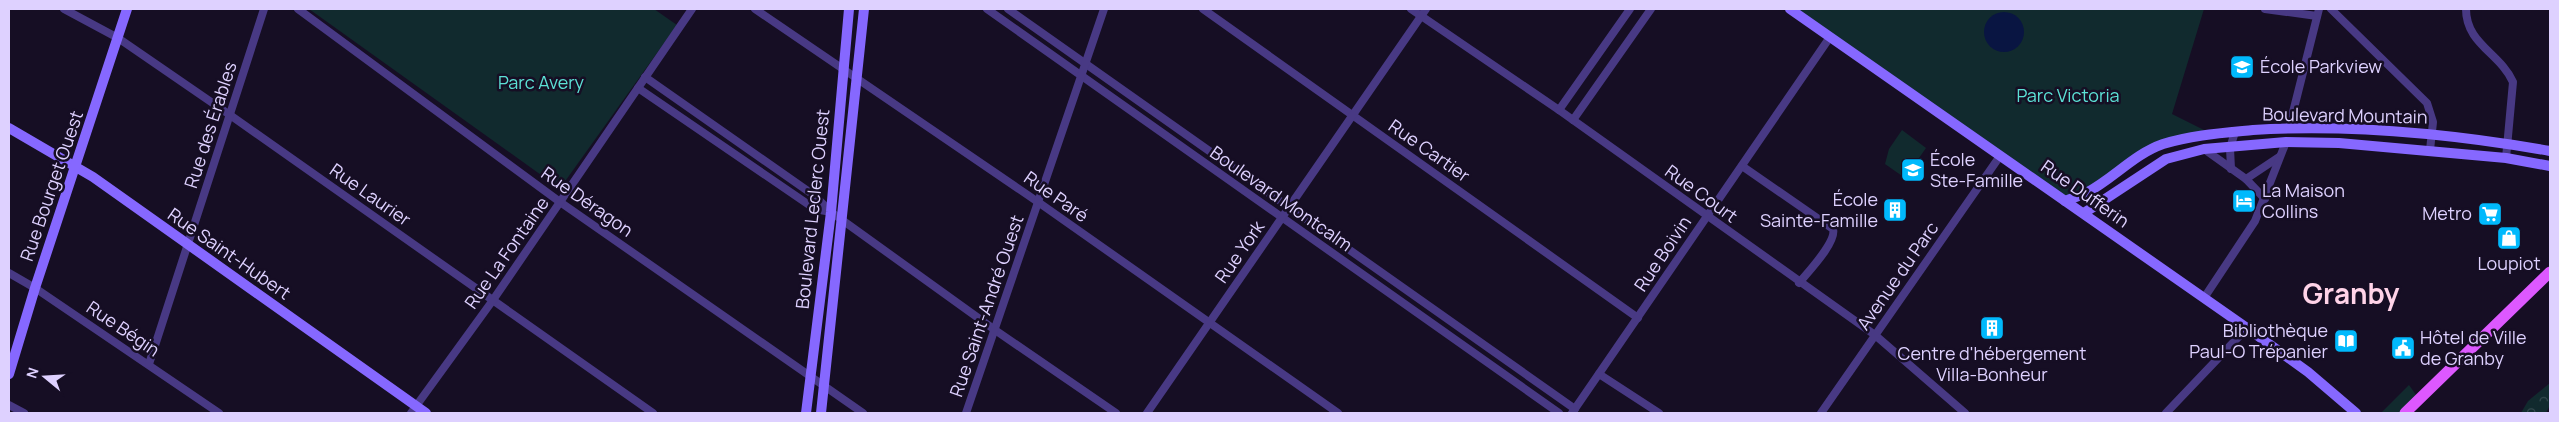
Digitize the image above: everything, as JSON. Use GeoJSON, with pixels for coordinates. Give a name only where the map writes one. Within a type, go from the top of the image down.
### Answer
{"type":"FeatureCollection","features":[{"type":"Feature","properties":{"kind":"main road"},"geometry":{"type":"LineString","coordinates":[[2404,413],[2550,272]]}},
{"type":"Feature","properties":{"kind":"street","name":"Rue Laurier"},"geometry":{"type":"LineString","coordinates":[[64,9],[118,38],[653,413]]}},
{"type":"Feature","properties":{"kind":"street","name":"Rue Bourget Ouest"},"geometry":{"type":"LineString","coordinates":[[9,374],[34,288],[127,9]]}},
{"type":"Feature","properties":{"kind":"street","name":"Rue des Érables"},"geometry":{"type":"LineString","coordinates":[[149,364],[264,9]]}},
{"type":"Feature","properties":{"kind":"street","name":"Rue Déragon"},"geometry":{"type":"LineString","coordinates":[[298,9],[560,202],[863,413]]}},
{"type":"Feature","properties":{"kind":"street","name":"Rue La Fontaine"},"geometry":{"type":"LineString","coordinates":[[414,410],[493,300],[692,9]]}},
{"type":"Feature","properties":{"kind":"street","name":"Rue Paré"},"geometry":{"type":"LineString","coordinates":[[755,9],[843,71],[1038,202],[1338,413]]}},
{"type":"Feature","properties":{"kind":"street","name":"Boulevard Leclerc Ouest"},"geometry":{"type":"LineString","coordinates":[[806,413],[831,212],[849,9]]}},
{"type":"Feature","properties":{"kind":"street","name":"Boulevard Leclerc Ouest"},"geometry":{"type":"LineString","coordinates":[[820,413],[864,9]]}},
{"type":"Feature","properties":{"kind":"street","name":"Boulevard Montcalm"},"geometry":{"type":"LineString","coordinates":[[987,9],[1559,413]]}},
{"type":"Feature","properties":{"kind":"street","name":"Boulevard Montcalm"},"geometry":{"type":"LineString","coordinates":[[1008,9],[1574,411]]}},
{"type":"Feature","properties":{"kind":"street","name":"Rue Saint-André Ouest"},"geometry":{"type":"LineString","coordinates":[[966,413],[1104,9]]}},
{"type":"Feature","properties":{"kind":"street","name":"Rue Cartier"},"geometry":{"type":"LineString","coordinates":[[1203,9],[1638,318]]}},
{"type":"Feature","properties":{"kind":"street","name":"Rue Court"},"geometry":{"type":"LineString","coordinates":[[1411,9],[1559,110],[1799,283],[1875,335],[1965,413]]}},
{"type":"Feature","properties":{"kind":"street","name":"Rue York"},"geometry":{"type":"LineString","coordinates":[[1147,413],[1426,9]]}},
{"type":"Feature","properties":{"kind":"street"},"geometry":{"type":"LineString","coordinates":[[1559,110],[1630,9]]}},
{"type":"Feature","properties":{"kind":"street"},"geometry":{"type":"LineString","coordinates":[[1573,120],[1651,9]]}},
{"type":"Feature","properties":{"kind":"street","name":"Rue Dufferin"},"geometry":{"type":"LineString","coordinates":[[1791,9],[2247,328],[2308,372],[2356,413]]}},
{"type":"Feature","properties":{"kind":"street"},"geometry":{"type":"LineString","coordinates":[[2265,9],[2318,12],[2289,128]]}},
{"type":"Feature","properties":{"kind":"street"},"geometry":{"type":"LineString","coordinates":[[2331,9],[2427,103],[2433,122],[2430,150]]}},
{"type":"Feature","properties":{"kind":"street"},"geometry":{"type":"LineString","coordinates":[[2466,9],[2466,21],[2471,31],[2508,71],[2512,82],[2506,158]]}},
{"type":"Feature","properties":{"kind":"street"},"geometry":{"type":"LineString","coordinates":[[1616,29],[1630,40]]}},
{"type":"Feature","properties":{"kind":"street","name":"Rue Boivin"},"geometry":{"type":"LineString","coordinates":[[1574,411],[1830,37]]}},
{"type":"Feature","properties":{"kind":"street"},"geometry":{"type":"LineString","coordinates":[[645,77],[815,196],[831,212],[995,330],[1116,413]]}},
{"type":"Feature","properties":{"kind":"street"},"geometry":{"type":"LineString","coordinates":[[638,88],[815,209],[831,212]]}},
{"type":"Feature","properties":{"kind":"street","name":"Rue Saint-Hubert"},"geometry":{"type":"LineString","coordinates":[[9,128],[76,166],[188,244],[414,410],[426,413]]}},
{"type":"Feature","properties":{"kind":"street","name":"Boulevard Mountain"},"geometry":{"type":"LineString","coordinates":[[2065,201],[2087,192],[2128,164],[2161,145],[2187,138],[2235,132],[2289,128],[2432,134],[2550,152]]}},
{"type":"Feature","properties":{"kind":"street"},"geometry":{"type":"LineString","coordinates":[[2230,168],[2230,148],[2235,132]]}},
{"type":"Feature","properties":{"kind":"street"},"geometry":{"type":"LineString","coordinates":[[2204,298],[2255,221],[2265,200],[2279,156],[2286,142]]}},
{"type":"Feature","properties":{"kind":"street","name":"Boulevard Mountain"},"geometry":{"type":"LineString","coordinates":[[2084,213],[2166,159],[2204,149],[2286,142],[2338,143],[2506,158],[2550,166]]}},
{"type":"Feature","properties":{"kind":"street"},"geometry":{"type":"LineString","coordinates":[[2204,149],[2246,179],[2265,200]]}},
{"type":"Feature","properties":{"kind":"street","name":"Avenue du Parc"},"geometry":{"type":"LineString","coordinates":[[1821,413],[2000,156]]}},
{"type":"Feature","properties":{"kind":"street"},"geometry":{"type":"LineString","coordinates":[[2246,179],[2279,156]]}},
{"type":"Feature","properties":{"kind":"street"},"geometry":{"type":"LineString","coordinates":[[1742,166],[1833,229],[1830,243],[1799,283]]}},
{"type":"Feature","properties":{"kind":"street","name":"Rue Bégin"},"geometry":{"type":"LineString","coordinates":[[9,273],[149,364],[219,413]]}},
{"type":"Feature","properties":{"kind":"street"},"geometry":{"type":"LineString","coordinates":[[2166,413],[2247,328]]}},
{"type":"Feature","properties":{"kind":"street"},"geometry":{"type":"LineString","coordinates":[[1599,374],[1659,413]]}},
{"type":"Feature","properties":{"kind":"street"},"geometry":{"type":"LineString","coordinates":[[9,405],[24,413]]}},
{"type":"Feature","properties":{"kind":"green space","name":"Parc Avery"},"geometry":{"type":"Polygon","coordinates":[[[309,9],[654,9],[677,25],[566,180],[555,185],[309,9]]]}},
{"type":"Feature","properties":{"kind":"green space","name":"Parc Victoria"},"geometry":{"type":"Polygon","coordinates":[[[1792,9],[2204,9],[2172,114],[2204,130],[2158,143],[2067,200],[1792,9]]]}},
{"type":"Feature","properties":{"kind":"green space"},"geometry":{"type":"Polygon","coordinates":[[[1902,130],[1926,148],[1905,178],[1885,164],[1889,149],[1902,130]]]}},
{"type":"Feature","properties":{"kind":"green space"},"geometry":{"type":"Polygon","coordinates":[[[2550,383],[2550,405],[2546,413],[2521,413],[2528,401],[2550,383]]]}},
{"type":"Feature","properties":{"kind":"green space"},"geometry":{"type":"Polygon","coordinates":[[[2409,385],[2419,399],[2405,413],[2381,413],[2409,385]]]}},
{"type":"Feature","properties":{"kind":"shaded area"},"geometry":{"type":"Polygon","coordinates":[[[2008,12],[2015,15],[2021,21],[2024,32],[2023,40],[2015,49],[2008,52],[2000,52],[1993,49],[1985,40],[1984,28],[1987,21],[1996,13],[2008,12]]]}},
{"type":"Feature","properties":{"kind":"place","name":"École Parkview"},"geometry":{"type":"Point","coordinates":[2242,67]}},
{"type":"Feature","properties":{"kind":"place","name":"École Ste-Famille"},"geometry":{"type":"Point","coordinates":[1913,170]}},
{"type":"Feature","properties":{"kind":"place","name":"La Maison Collins"},"geometry":{"type":"Point","coordinates":[2244,201]}},
{"type":"Feature","properties":{"kind":"place","name":"École Sainte-Famille"},"geometry":{"type":"Point","coordinates":[1895,210]}},
{"type":"Feature","properties":{"kind":"place","name":"Metro"},"geometry":{"type":"Point","coordinates":[2490,214]}},
{"type":"Feature","properties":{"kind":"place","name":"Loupiot"},"geometry":{"type":"Point","coordinates":[2509,238]}},
{"type":"Feature","properties":{"kind":"place","name":"Centre d'hébergement Villa-Bonheur"},"geometry":{"type":"Point","coordinates":[1992,328]}},
{"type":"Feature","properties":{"kind":"place","name":"Bibliothèque Paul-O Trépanier"},"geometry":{"type":"Point","coordinates":[2346,341]}},
{"type":"Feature","properties":{"kind":"place","name":"Hôtel de Ville de Granby"},"geometry":{"type":"Point","coordinates":[2403,348]}},
{"type":"Feature","properties":{"kind":"district","name":"Granby"},"geometry":{"type":"Point","coordinates":[2351,294]}}]}
